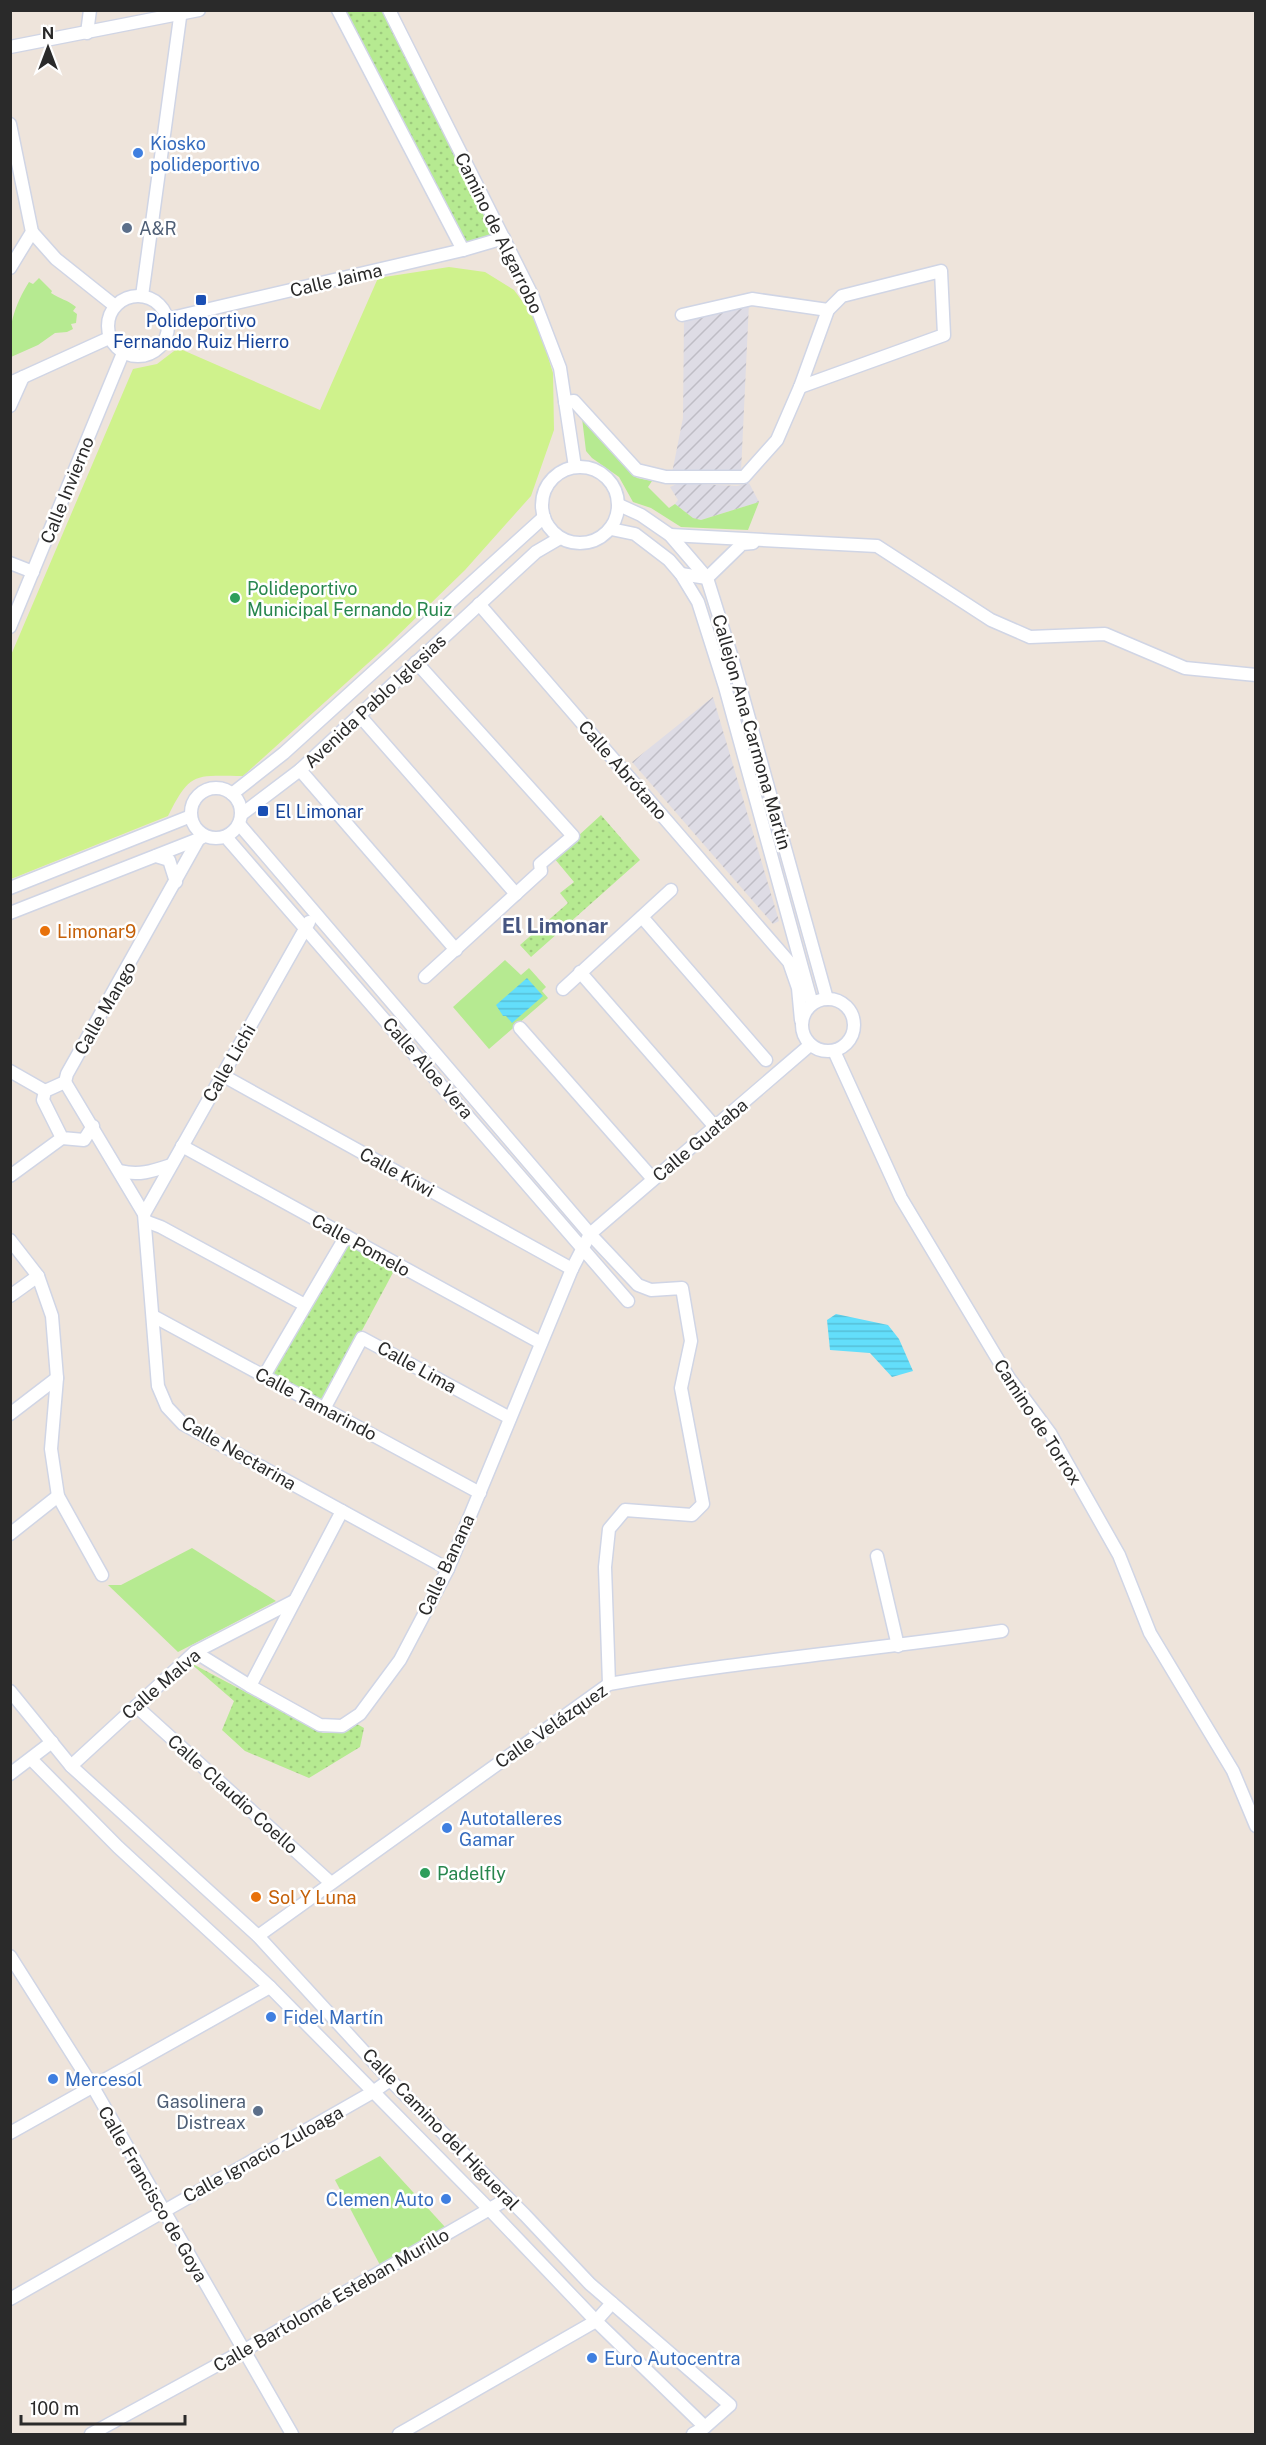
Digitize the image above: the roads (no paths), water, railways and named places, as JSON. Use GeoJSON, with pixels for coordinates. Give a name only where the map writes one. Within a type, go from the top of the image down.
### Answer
{"type":"FeatureCollection","features":[{"type":"Feature","properties":{"kind":"street"},"geometry":{"type":"LineString","coordinates":[[87,33],[90,10]]}},
{"type":"Feature","properties":{"kind":"street"},"geometry":{"type":"LineString","coordinates":[[10,47],[199,10]]}},
{"type":"Feature","properties":{"kind":"street"},"geometry":{"type":"LineString","coordinates":[[339,10],[463,250]]}},
{"type":"Feature","properties":{"kind":"street","name":"Camino de Algarrobo"},"geometry":{"type":"LineString","coordinates":[[389,10],[532,295],[560,368],[575,467]]}},
{"type":"Feature","properties":{"kind":"street"},"geometry":{"type":"LineString","coordinates":[[142,296],[181,13]]}},
{"type":"Feature","properties":{"kind":"street"},"geometry":{"type":"LineString","coordinates":[[10,124],[32,232],[56,259],[115,306]]}},
{"type":"Feature","properties":{"kind":"street"},"geometry":{"type":"LineString","coordinates":[[10,268],[32,232]]}},
{"type":"Feature","properties":{"kind":"street","name":"Calle Jaima"},"geometry":{"type":"LineString","coordinates":[[168,319],[463,250],[504,238]]}},
{"type":"Feature","properties":{"kind":"street"},"geometry":{"type":"LineString","coordinates":[[565,402],[574,401],[637,470],[666,477],[744,477],[777,440],[800,387],[828,310],[842,296],[941,271],[944,335],[800,387]]}},
{"type":"Feature","properties":{"kind":"street"},"geometry":{"type":"LineString","coordinates":[[142,296],[153,300],[162,308],[168,319],[168,330],[165,342],[157,350],[146,356],[134,357],[123,353],[109,338],[107,327],[109,316],[115,306],[123,300],[142,296]]}},
{"type":"Feature","properties":{"kind":"street"},"geometry":{"type":"LineString","coordinates":[[682,315],[752,299],[828,310]]}},
{"type":"Feature","properties":{"kind":"street"},"geometry":{"type":"LineString","coordinates":[[10,382],[109,338]]}},
{"type":"Feature","properties":{"kind":"street","name":"Calle Invierno"},"geometry":{"type":"LineString","coordinates":[[10,627],[123,353]]}},
{"type":"Feature","properties":{"kind":"street"},"geometry":{"type":"LineString","coordinates":[[10,406],[23,377]]}},
{"type":"Feature","properties":{"kind":"street"},"geometry":{"type":"LineString","coordinates":[[575,467],[594,470],[610,481],[617,492],[619,505],[617,518],[611,529],[600,538],[587,543],[573,543],[560,538],[550,529],[544,517],[542,504],[545,491],[552,480],[562,471],[575,467]]}},
{"type":"Feature","properties":{"kind":"street","name":"Callejon Ana Carmona Martin"},"geometry":{"type":"LineString","coordinates":[[619,505],[641,515],[670,535],[707,578],[733,661],[827,999]]}},
{"type":"Feature","properties":{"kind":"street","name":"Avenida Pablo Iglesias"},"geometry":{"type":"LineString","coordinates":[[232,794],[284,753],[544,517]]}},
{"type":"Feature","properties":{"kind":"street","name":"Callejon Ana Carmona Martin"},"geometry":{"type":"LineString","coordinates":[[611,529],[635,534],[669,560],[681,574],[698,602],[725,687],[812,1004]]}},
{"type":"Feature","properties":{"kind":"street"},"geometry":{"type":"LineString","coordinates":[[670,535],[877,546],[991,620],[1030,637],[1105,634],[1185,668],[1256,675]]}},
{"type":"Feature","properties":{"kind":"street","name":"Avenida Pablo Iglesias"},"geometry":{"type":"LineString","coordinates":[[241,819],[300,770],[536,552],[560,538]]}},
{"type":"Feature","properties":{"kind":"street"},"geometry":{"type":"LineString","coordinates":[[681,574],[707,578],[742,544],[777,539]]}},
{"type":"Feature","properties":{"kind":"street"},"geometry":{"type":"LineString","coordinates":[[10,562],[33,572]]}},
{"type":"Feature","properties":{"kind":"street","name":"Calle Abrótano"},"geometry":{"type":"LineString","coordinates":[[479,604],[789,962],[798,988],[801,1020]]}},
{"type":"Feature","properties":{"kind":"street"},"geometry":{"type":"LineString","coordinates":[[416,662],[573,836],[540,864],[541,871],[425,977]]}},
{"type":"Feature","properties":{"kind":"street"},"geometry":{"type":"LineString","coordinates":[[359,715],[516,894]]}},
{"type":"Feature","properties":{"kind":"street"},"geometry":{"type":"LineString","coordinates":[[300,770],[456,950]]}},
{"type":"Feature","properties":{"kind":"street"},"geometry":{"type":"LineString","coordinates":[[10,913],[201,838],[226,837],[241,819],[240,803],[224,789],[214,788],[196,797],[191,816],[201,838]]}},
{"type":"Feature","properties":{"kind":"street"},"geometry":{"type":"LineString","coordinates":[[10,888],[191,816]]}},
{"type":"Feature","properties":{"kind":"street","name":"Calle Aloe Vera"},"geometry":{"type":"LineString","coordinates":[[241,819],[313,911],[590,1234],[638,1285],[651,1290],[682,1288],[691,1341],[681,1388],[703,1504],[692,1515],[625,1510],[609,1529],[605,1567],[609,1684]]}},
{"type":"Feature","properties":{"kind":"street","name":"Calle Aloe Vera"},"geometry":{"type":"LineString","coordinates":[[226,837],[584,1247],[628,1301]]}},
{"type":"Feature","properties":{"kind":"street","name":"Calle Mango"},"geometry":{"type":"LineString","coordinates":[[65,1082],[201,838]]}},
{"type":"Feature","properties":{"kind":"street"},"geometry":{"type":"LineString","coordinates":[[156,856],[169,860],[176,882]]}},
{"type":"Feature","properties":{"kind":"street"},"geometry":{"type":"LineString","coordinates":[[563,988],[671,891]]}},
{"type":"Feature","properties":{"kind":"street","name":"Calle Lichi"},"geometry":{"type":"LineString","coordinates":[[145,1217],[171,1165],[306,928],[313,911]]}},
{"type":"Feature","properties":{"kind":"street"},"geometry":{"type":"LineString","coordinates":[[642,917],[766,1060]]}},
{"type":"Feature","properties":{"kind":"street"},"geometry":{"type":"LineString","coordinates":[[767,936],[781,937],[791,928]]}},
{"type":"Feature","properties":{"kind":"street"},"geometry":{"type":"LineString","coordinates":[[580,972],[716,1128]]}},
{"type":"Feature","properties":{"kind":"street"},"geometry":{"type":"LineString","coordinates":[[827,999],[838,1001],[848,1007],[853,1016],[855,1028],[850,1041],[834,1051],[825,1052],[810,1045],[802,1033],[801,1020],[805,1011],[812,1004],[827,999]]}},
{"type":"Feature","properties":{"kind":"street"},"geometry":{"type":"LineString","coordinates":[[520,1028],[653,1179]]}},
{"type":"Feature","properties":{"kind":"street","name":"Calle Guataba"},"geometry":{"type":"LineString","coordinates":[[590,1234],[810,1045]]}},
{"type":"Feature","properties":{"kind":"street","name":"Camino de Torrox"},"geometry":{"type":"LineString","coordinates":[[834,1051],[901,1198],[1009,1378],[1050,1434],[1108,1535],[1119,1555],[1150,1632],[1233,1771],[1256,1826]]}},
{"type":"Feature","properties":{"kind":"street"},"geometry":{"type":"LineString","coordinates":[[10,1071],[45,1091]]}},
{"type":"Feature","properties":{"kind":"street","name":"Calle Kiwi"},"geometry":{"type":"LineString","coordinates":[[222,1075],[572,1269]]}},
{"type":"Feature","properties":{"kind":"street"},"geometry":{"type":"LineString","coordinates":[[45,1091],[65,1082]]}},
{"type":"Feature","properties":{"kind":"street","name":"Calle Nectarina"},"geometry":{"type":"LineString","coordinates":[[65,1082],[120,1171],[145,1217],[158,1386],[167,1407],[183,1424],[448,1569]]}},
{"type":"Feature","properties":{"kind":"street"},"geometry":{"type":"LineString","coordinates":[[45,1091],[43,1100],[62,1138]]}},
{"type":"Feature","properties":{"kind":"street"},"geometry":{"type":"LineString","coordinates":[[10,1176],[62,1138],[84,1140],[93,1126]]}},
{"type":"Feature","properties":{"kind":"street","name":"Calle Pomelo"},"geometry":{"type":"LineString","coordinates":[[182,1146],[541,1343]]}},
{"type":"Feature","properties":{"kind":"street"},"geometry":{"type":"LineString","coordinates":[[120,1171],[131,1174],[149,1172],[171,1165]]}},
{"type":"Feature","properties":{"kind":"street"},"geometry":{"type":"LineString","coordinates":[[145,1217],[305,1305]]}},
{"type":"Feature","properties":{"kind":"street","name":"Calle Banana"},"geometry":{"type":"LineString","coordinates":[[195,1652],[320,1725],[342,1726],[360,1714],[400,1660],[448,1569],[572,1269],[590,1234]]}},
{"type":"Feature","properties":{"kind":"street"},"geometry":{"type":"LineString","coordinates":[[264,1376],[345,1236]]}},
{"type":"Feature","properties":{"kind":"street"},"geometry":{"type":"LineString","coordinates":[[10,1240],[38,1276],[52,1316],[57,1378],[51,1449],[58,1496],[102,1575]]}},
{"type":"Feature","properties":{"kind":"street"},"geometry":{"type":"LineString","coordinates":[[10,1296],[38,1276]]}},
{"type":"Feature","properties":{"kind":"street","name":"Calle Tamarindo"},"geometry":{"type":"LineString","coordinates":[[153,1316],[480,1492]]}},
{"type":"Feature","properties":{"kind":"street","name":"Calle Lima"},"geometry":{"type":"LineString","coordinates":[[324,1408],[362,1338],[510,1418]]}},
{"type":"Feature","properties":{"kind":"street"},"geometry":{"type":"LineString","coordinates":[[10,1414],[57,1378]]}},
{"type":"Feature","properties":{"kind":"street"},"geometry":{"type":"LineString","coordinates":[[10,1533],[58,1496]]}},
{"type":"Feature","properties":{"kind":"street"},"geometry":{"type":"LineString","coordinates":[[250,1686],[342,1511]]}},
{"type":"Feature","properties":{"kind":"street"},"geometry":{"type":"LineString","coordinates":[[877,1556],[898,1646]]}},
{"type":"Feature","properties":{"kind":"street","name":"Calle Malva"},"geometry":{"type":"LineString","coordinates":[[70,1766],[195,1652],[294,1601]]}},
{"type":"Feature","properties":{"kind":"street","name":"Calle Velázquez"},"geometry":{"type":"LineString","coordinates":[[258,1936],[609,1684],[670,1673],[898,1646],[1002,1630]]}},
{"type":"Feature","properties":{"kind":"street","name":"Calle Camino del Higueral"},"geometry":{"type":"LineString","coordinates":[[10,1691],[70,1766],[258,1936],[390,2080],[525,2215],[590,2284],[730,2405],[705,2427],[596,2321],[270,1987],[118,1847],[30,1759]]}},
{"type":"Feature","properties":{"kind":"street","name":"Calle Claudio Coello"},"geometry":{"type":"LineString","coordinates":[[136,1706],[331,1883]]}},
{"type":"Feature","properties":{"kind":"street"},"geometry":{"type":"LineString","coordinates":[[10,1774],[52,1742]]}},
{"type":"Feature","properties":{"kind":"street","name":"Calle Francisco de Goya"},"geometry":{"type":"LineString","coordinates":[[10,1956],[93,2087],[292,2434]]}},
{"type":"Feature","properties":{"kind":"street"},"geometry":{"type":"LineString","coordinates":[[10,2133],[270,1987]]}},
{"type":"Feature","properties":{"kind":"street","name":"Calle Ignacio Zuloaga"},"geometry":{"type":"LineString","coordinates":[[10,2299],[373,2092],[390,2080]]}},
{"type":"Feature","properties":{"kind":"street","name":"Calle Bartolomé Esteban Murillo"},"geometry":{"type":"LineString","coordinates":[[91,2434],[243,2351],[507,2199]]}},
{"type":"Feature","properties":{"kind":"street"},"geometry":{"type":"LineString","coordinates":[[399,2434],[596,2321],[612,2303]]}},
{"type":"Feature","properties":{"kind":"street"},"geometry":{"type":"LineString","coordinates":[[693,2434],[705,2427]]}},
{"type":"Feature","properties":{"kind":"water"},"geometry":{"type":"Polygon","coordinates":[[[527,978],[543,996],[512,1023],[506,1016],[503,1016],[496,1005],[527,978]]]}},
{"type":"Feature","properties":{"kind":"water"},"geometry":{"type":"Polygon","coordinates":[[[836,1314],[888,1325],[899,1339],[913,1371],[892,1377],[870,1353],[830,1350],[827,1320],[836,1314]]]}},
{"type":"Feature","properties":{"kind":"place","name":"Kiosko polideportivo"},"geometry":{"type":"Point","coordinates":[138,153]}},
{"type":"Feature","properties":{"kind":"place","name":"A&R"},"geometry":{"type":"Point","coordinates":[127,228]}},
{"type":"Feature","properties":{"kind":"place","name":"Polideportivo Fernando Ruiz Hierro"},"geometry":{"type":"Point","coordinates":[201,300]}},
{"type":"Feature","properties":{"kind":"place","name":"Polideportivo Municipal Fernando Ruiz"},"geometry":{"type":"Point","coordinates":[235,598]}},
{"type":"Feature","properties":{"kind":"place","name":"El Limonar"},"geometry":{"type":"Point","coordinates":[263,811]}},
{"type":"Feature","properties":{"kind":"place","name":"Limonar9"},"geometry":{"type":"Point","coordinates":[45,931]}},
{"type":"Feature","properties":{"kind":"place","name":"Autotalleres Gamar"},"geometry":{"type":"Point","coordinates":[447,1828]}},
{"type":"Feature","properties":{"kind":"place","name":"Padelfly"},"geometry":{"type":"Point","coordinates":[425,1873]}},
{"type":"Feature","properties":{"kind":"place","name":"Sol Y Luna"},"geometry":{"type":"Point","coordinates":[256,1897]}},
{"type":"Feature","properties":{"kind":"place","name":"Fidel Martín"},"geometry":{"type":"Point","coordinates":[271,2017]}},
{"type":"Feature","properties":{"kind":"place","name":"Mercesol"},"geometry":{"type":"Point","coordinates":[53,2079]}},
{"type":"Feature","properties":{"kind":"place","name":"Gasolinera Distreax"},"geometry":{"type":"Point","coordinates":[258,2111]}},
{"type":"Feature","properties":{"kind":"place","name":"Clemen Auto"},"geometry":{"type":"Point","coordinates":[446,2199]}},
{"type":"Feature","properties":{"kind":"place","name":"Euro Autocentra"},"geometry":{"type":"Point","coordinates":[592,2358]}},
{"type":"Feature","properties":{"kind":"district","name":"El Limonar"},"geometry":{"type":"Point","coordinates":[555,925]}}]}
